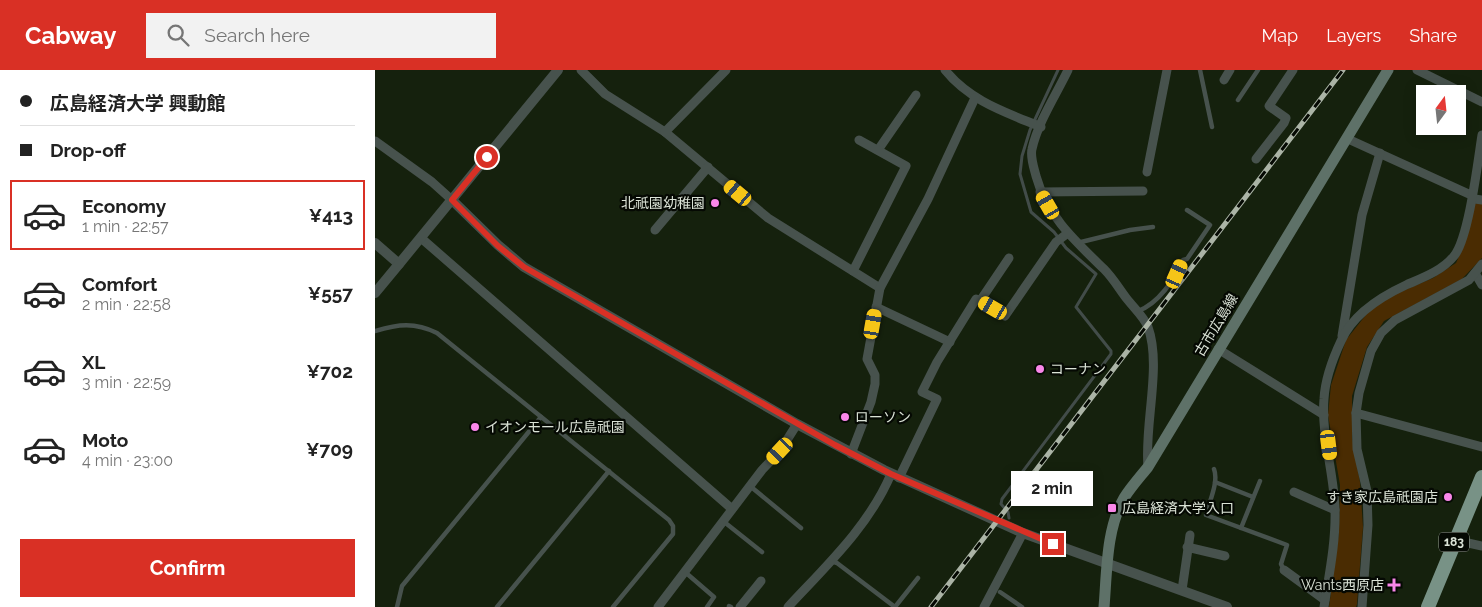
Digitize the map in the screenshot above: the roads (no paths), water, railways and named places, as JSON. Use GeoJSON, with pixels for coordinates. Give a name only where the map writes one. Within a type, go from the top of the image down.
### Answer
{"type":"FeatureCollection","features":[{"type":"Feature","properties":{"kind":"highway","name":"183"},"geometry":{"type":"LineString","coordinates":[[1428,607],[1482,477]]}},
{"type":"Feature","properties":{"kind":"main road","name":"古市広島線"},"geometry":{"type":"LineString","coordinates":[[1104,607],[1108,563],[1116,516],[1125,497],[1148,467],[1388,70]]}},
{"type":"Feature","properties":{"kind":"street"},"geometry":{"type":"LineString","coordinates":[[375,293],[558,70]]}},
{"type":"Feature","properties":{"kind":"street"},"geometry":{"type":"LineString","coordinates":[[581,70],[605,94],[665,132],[768,218],[880,288]]}},
{"type":"Feature","properties":{"kind":"street"},"geometry":{"type":"LineString","coordinates":[[665,132],[726,70]]}},
{"type":"Feature","properties":{"kind":"street"},"geometry":{"type":"LineString","coordinates":[[945,70],[953,81],[975,98],[1041,126]]}},
{"type":"Feature","properties":{"kind":"street"},"geometry":{"type":"LineString","coordinates":[[1068,70],[1041,126],[1031,152],[1040,192],[1067,233],[1105,271],[1147,324],[1152,354],[1151,416],[1146,446],[1148,467]]}},
{"type":"Feature","properties":{"kind":"street"},"geometry":{"type":"LineString","coordinates":[[1147,172],[1167,70]]}},
{"type":"Feature","properties":{"kind":"street"},"geometry":{"type":"LineString","coordinates":[[1223,80],[1230,70]]}},
{"type":"Feature","properties":{"kind":"street"},"geometry":{"type":"LineString","coordinates":[[1256,159],[1284,123],[1286,118],[1269,106],[1293,70]]}},
{"type":"Feature","properties":{"kind":"street"},"geometry":{"type":"LineString","coordinates":[[1417,70],[1482,102]]}},
{"type":"Feature","properties":{"kind":"street"},"geometry":{"type":"LineString","coordinates":[[878,150],[916,95]]}},
{"type":"Feature","properties":{"kind":"street"},"geometry":{"type":"LineString","coordinates":[[851,454],[871,402],[875,384],[875,375],[867,359],[880,288],[928,199],[975,98]]}},
{"type":"Feature","properties":{"kind":"street"},"geometry":{"type":"LineString","coordinates":[[1341,340],[1352,323],[1377,299],[1430,275],[1455,256],[1464,232],[1482,134]]}},
{"type":"Feature","properties":{"kind":"street"},"geometry":{"type":"LineString","coordinates":[[1348,139],[1471,195],[1475,199],[1482,200]]}},
{"type":"Feature","properties":{"kind":"street"},"geometry":{"type":"LineString","coordinates":[[853,271],[906,166],[859,140]]}},
{"type":"Feature","properties":{"kind":"street"},"geometry":{"type":"LineString","coordinates":[[375,141],[433,182],[498,246],[524,267],[851,454],[895,476],[1023,533],[1227,607]]}},
{"type":"Feature","properties":{"kind":"street"},"geometry":{"type":"LineString","coordinates":[[1283,570],[1325,603],[1334,542],[1335,510],[1324,415],[1324,398],[1330,372],[1341,340],[1362,215],[1379,153]]}},
{"type":"Feature","properties":{"kind":"street"},"geometry":{"type":"LineString","coordinates":[[655,230],[707,168]]}},
{"type":"Feature","properties":{"kind":"street"},"geometry":{"type":"LineString","coordinates":[[1040,192],[1143,191]]}},
{"type":"Feature","properties":{"kind":"street"},"geometry":{"type":"LineString","coordinates":[[788,607],[858,529],[895,476],[937,399],[921,392],[976,299],[1005,316],[1056,242],[1067,233]]}},
{"type":"Feature","properties":{"kind":"street"},"geometry":{"type":"LineString","coordinates":[[421,238],[732,509]]}},
{"type":"Feature","properties":{"kind":"street"},"geometry":{"type":"LineString","coordinates":[[375,243],[399,264]]}},
{"type":"Feature","properties":{"kind":"street"},"geometry":{"type":"LineString","coordinates":[[980,301],[1009,258]]}},
{"type":"Feature","properties":{"kind":"street"},"geometry":{"type":"LineString","coordinates":[[1362,607],[1368,524],[1367,491],[1357,449],[1356,412],[1359,393],[1371,351],[1381,333],[1395,320],[1469,280],[1482,264]]}},
{"type":"Feature","properties":{"kind":"street"},"geometry":{"type":"LineString","coordinates":[[1475,272],[1482,285]]}},
{"type":"Feature","properties":{"kind":"street"},"geometry":{"type":"LineString","coordinates":[[876,307],[950,342]]}},
{"type":"Feature","properties":{"kind":"street"},"geometry":{"type":"LineString","coordinates":[[1218,349],[1324,415]]}},
{"type":"Feature","properties":{"kind":"street"},"geometry":{"type":"LineString","coordinates":[[1356,412],[1482,447]]}},
{"type":"Feature","properties":{"kind":"street"},"geometry":{"type":"LineString","coordinates":[[658,607],[732,509],[780,451],[797,424]]}},
{"type":"Feature","properties":{"kind":"street"},"geometry":{"type":"LineString","coordinates":[[1294,492],[1335,510]]}},
{"type":"Feature","properties":{"kind":"street"},"geometry":{"type":"LineString","coordinates":[[984,607],[1023,533]]}},
{"type":"Feature","properties":{"kind":"street"},"geometry":{"type":"LineString","coordinates":[[1182,590],[1190,535]]}},
{"type":"Feature","properties":{"kind":"street"},"geometry":{"type":"LineString","coordinates":[[1455,540],[1482,546]]}},
{"type":"Feature","properties":{"kind":"street"},"geometry":{"type":"LineString","coordinates":[[1187,547],[1225,556]]}},
{"type":"Feature","properties":{"kind":"street"},"geometry":{"type":"LineString","coordinates":[[740,607],[761,581]]}},
{"type":"Feature","properties":{"kind":"lane"},"geometry":{"type":"LineString","coordinates":[[1200,70],[1211,127]]}},
{"type":"Feature","properties":{"kind":"lane"},"geometry":{"type":"LineString","coordinates":[[1238,100],[1258,70]]}},
{"type":"Feature","properties":{"kind":"lane"},"geometry":{"type":"LineString","coordinates":[[1137,312],[1149,308],[1177,274],[1183,260],[1187,259],[1210,225],[1187,210]]}},
{"type":"Feature","properties":{"kind":"lane"},"geometry":{"type":"LineString","coordinates":[[1076,244],[1130,230],[1153,227]]}},
{"type":"Feature","properties":{"kind":"lane"},"geometry":{"type":"LineString","coordinates":[[375,331],[399,324],[413,324],[437,333],[669,520],[673,526],[673,534],[613,607]]}},
{"type":"Feature","properties":{"kind":"lane"},"geometry":{"type":"LineString","coordinates":[[397,607],[402,586],[541,417]]}},
{"type":"Feature","properties":{"kind":"lane"},"geometry":{"type":"LineString","coordinates":[[1214,469],[1216,474],[1215,482],[1206,515],[1287,545],[1281,564],[1283,570]]}},
{"type":"Feature","properties":{"kind":"lane"},"geometry":{"type":"LineString","coordinates":[[497,607],[609,471]]}},
{"type":"Feature","properties":{"kind":"lane"},"geometry":{"type":"LineString","coordinates":[[1241,528],[1260,481]]}},
{"type":"Feature","properties":{"kind":"lane"},"geometry":{"type":"LineString","coordinates":[[1215,482],[1253,497]]}},
{"type":"Feature","properties":{"kind":"lane"},"geometry":{"type":"LineString","coordinates":[[750,486],[801,528]]}},
{"type":"Feature","properties":{"kind":"lane"},"geometry":{"type":"LineString","coordinates":[[723,521],[762,552]]}},
{"type":"Feature","properties":{"kind":"lane"},"geometry":{"type":"LineString","coordinates":[[830,561],[837,563],[895,607],[918,578]]}},
{"type":"Feature","properties":{"kind":"lane"},"geometry":{"type":"LineString","coordinates":[[685,572],[714,597],[707,607]]}},
{"type":"Feature","properties":{"kind":"lane"},"geometry":{"type":"LineString","coordinates":[[1000,592],[1022,607]]}},
{"type":"Feature","properties":{"kind":"waterway"},"geometry":{"type":"LineString","coordinates":[[1009,518],[1008,512],[1001,504],[1002,499],[1111,354],[1111,351],[1076,307],[1096,274],[1066,248],[1054,232],[1031,212],[1020,174],[1022,156],[1030,130],[1058,70]]}},
{"type":"Feature","properties":{"kind":"railway"},"geometry":{"type":"LineString","coordinates":[[931,607],[1343,70]]}},
{"type":"Feature","properties":{"kind":"place","name":"北祇園幼稚園"},"geometry":{"type":"Point","coordinates":[715,203]}},
{"type":"Feature","properties":{"kind":"place","name":"コーナン"},"geometry":{"type":"Point","coordinates":[1040,369]}},
{"type":"Feature","properties":{"kind":"place","name":"ローソン"},"geometry":{"type":"Point","coordinates":[845,417]}},
{"type":"Feature","properties":{"kind":"place","name":"イオンモール広島祇園"},"geometry":{"type":"Point","coordinates":[475,427]}},
{"type":"Feature","properties":{"kind":"place","name":"すき家広島祇園店"},"geometry":{"type":"Point","coordinates":[1448,497]}},
{"type":"Feature","properties":{"kind":"place","name":"広島経済大学入口"},"geometry":{"type":"Point","coordinates":[1112,508]}},
{"type":"Feature","properties":{"kind":"place","name":"Wants西原店"},"geometry":{"type":"Point","coordinates":[1394,585]}}]}
